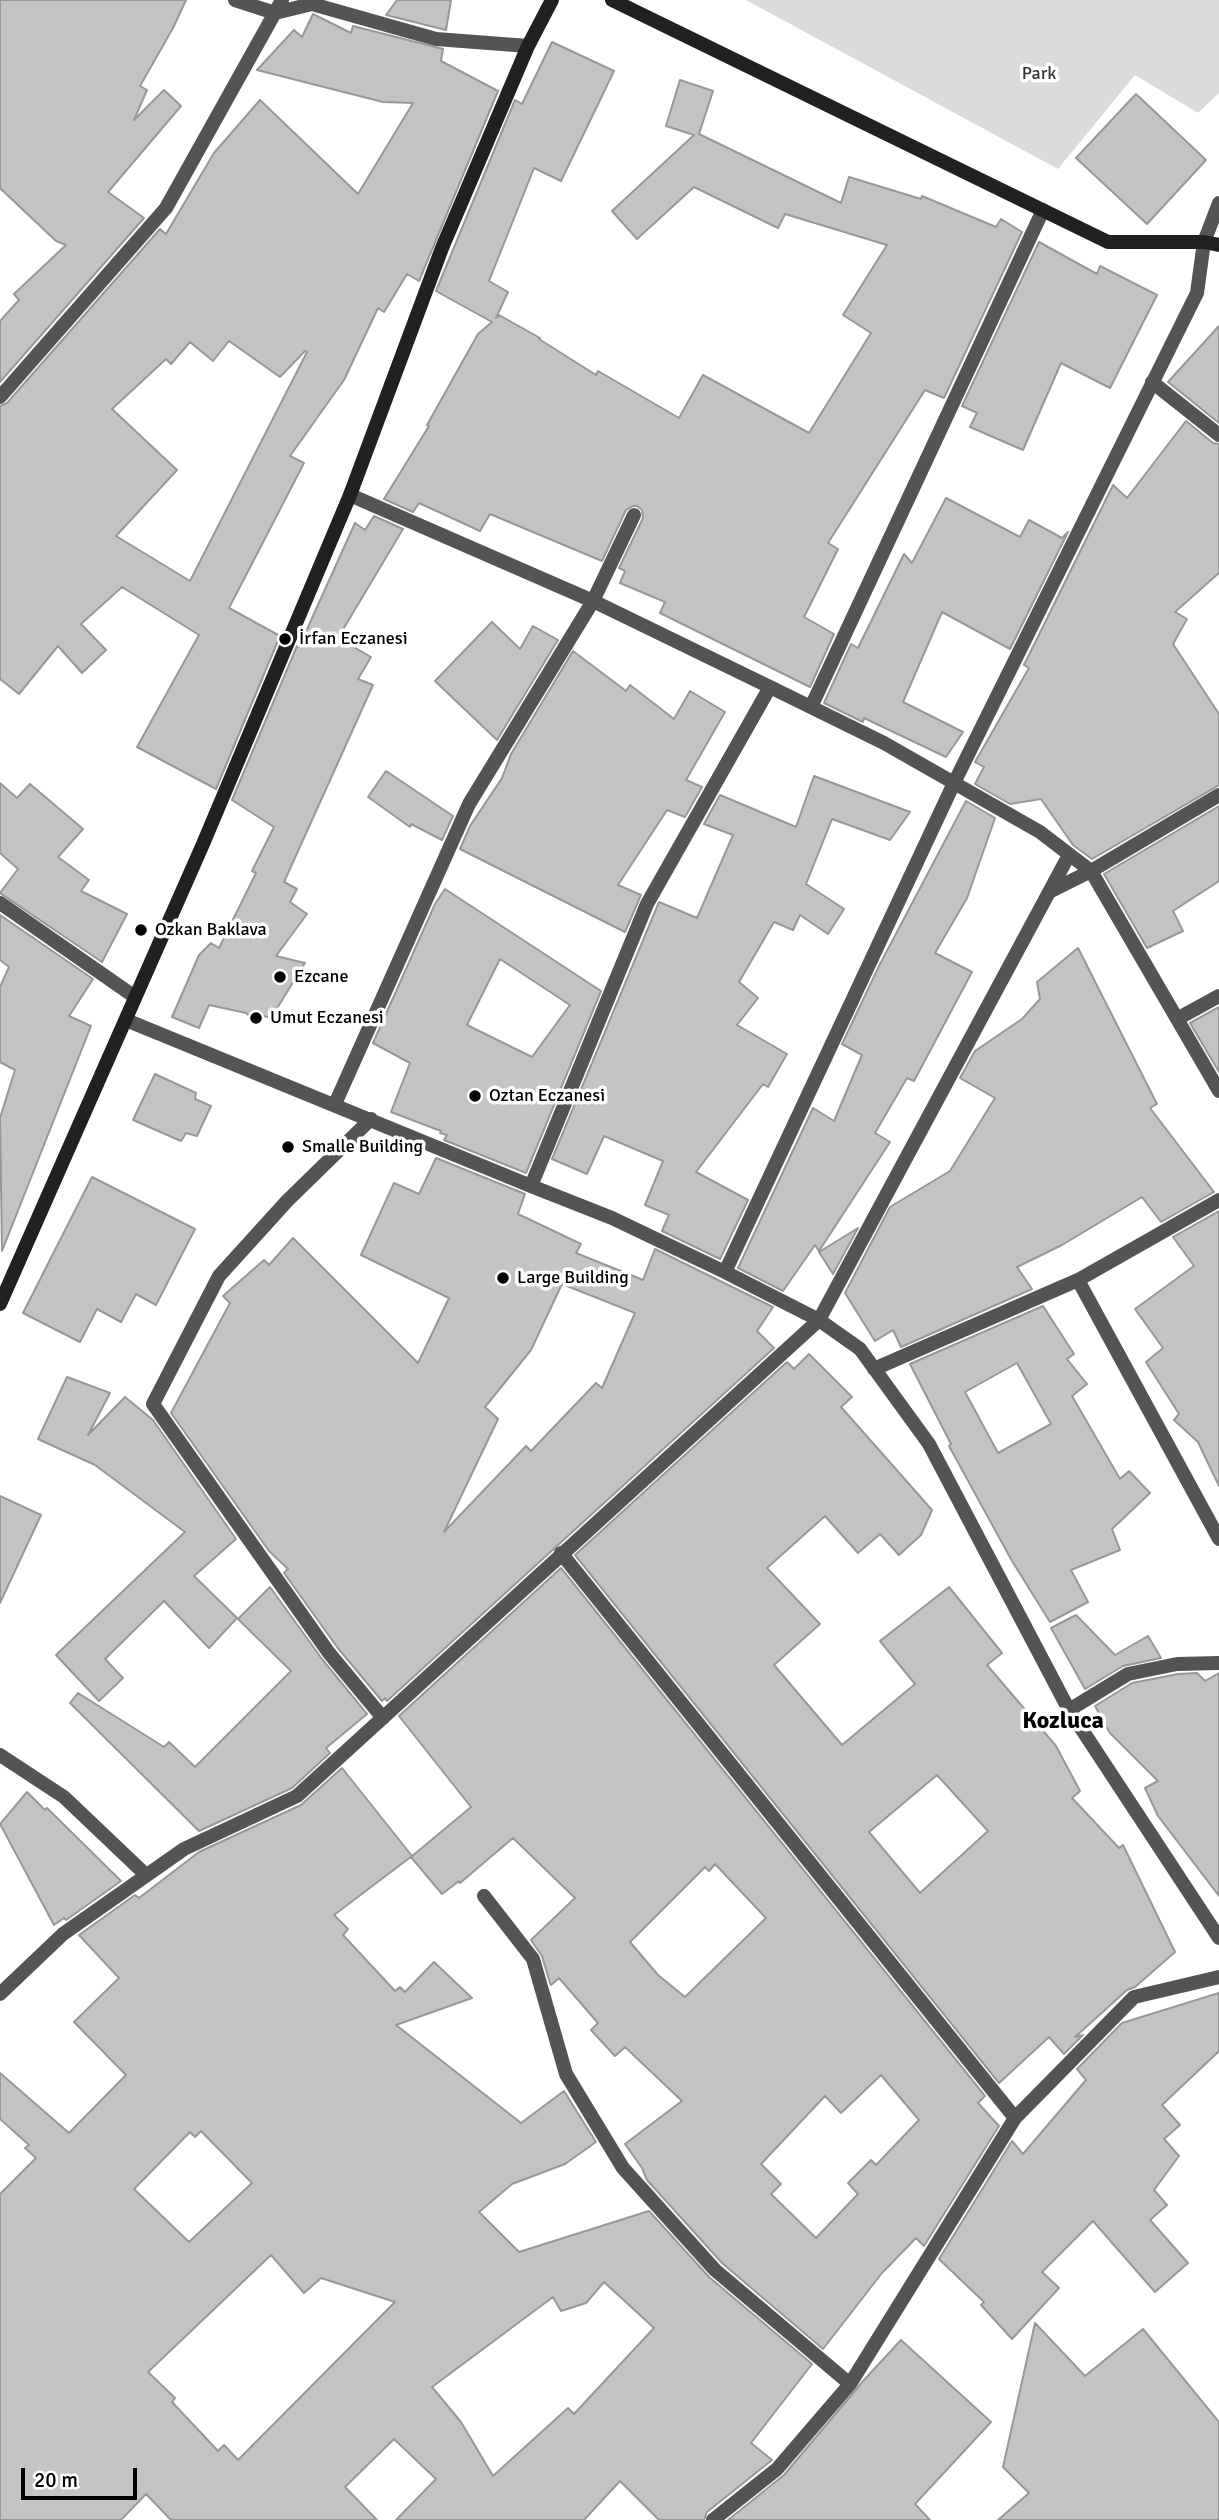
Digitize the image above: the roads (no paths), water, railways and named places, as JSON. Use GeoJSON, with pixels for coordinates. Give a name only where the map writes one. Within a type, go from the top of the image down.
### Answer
{"type":"FeatureCollection","features":[{"type":"Feature","properties":{"kind":"street"},"geometry":{"type":"LineString","coordinates":[[235,0],[275,13],[312,4],[436,38],[528,46]]}},
{"type":"Feature","properties":{"kind":"street"},"geometry":{"type":"LineString","coordinates":[[0,397],[166,208],[282,0]]}},
{"type":"Feature","properties":{"kind":"street"},"geometry":{"type":"LineString","coordinates":[[0,1304],[203,844],[351,495],[442,248],[528,46],[552,0]]}},
{"type":"Feature","properties":{"kind":"street"},"geometry":{"type":"LineString","coordinates":[[612,0],[1108,242],[1204,242],[1219,245]]}},
{"type":"Feature","properties":{"kind":"street"},"geometry":{"type":"LineString","coordinates":[[725,1272],[954,783],[1197,293],[1204,242],[1219,203]]}},
{"type":"Feature","properties":{"kind":"street"},"geometry":{"type":"LineString","coordinates":[[811,707],[1043,210]]}},
{"type":"Feature","properties":{"kind":"street"},"geometry":{"type":"LineString","coordinates":[[1152,382],[1219,435]]}},
{"type":"Feature","properties":{"kind":"street"},"geometry":{"type":"LineString","coordinates":[[351,495],[593,601],[811,707],[884,743],[1040,832],[1091,871],[1219,1091]]}},
{"type":"Feature","properties":{"kind":"street"},"geometry":{"type":"LineString","coordinates":[[334,1104],[468,804],[593,601],[634,515]]}},
{"type":"Feature","properties":{"kind":"street"},"geometry":{"type":"LineString","coordinates":[[531,1186],[648,904],[770,687]]}},
{"type":"Feature","properties":{"kind":"street"},"geometry":{"type":"LineString","coordinates":[[1051,891],[1091,871],[1219,795]]}},
{"type":"Feature","properties":{"kind":"street"},"geometry":{"type":"LineString","coordinates":[[0,1994],[63,1934],[184,1849],[297,1796],[819,1320],[1069,855]]}},
{"type":"Feature","properties":{"kind":"street"},"geometry":{"type":"LineString","coordinates":[[0,903],[135,997]]}},
{"type":"Feature","properties":{"kind":"street"},"geometry":{"type":"LineString","coordinates":[[1177,1019],[1219,996]]}},
{"type":"Feature","properties":{"kind":"street"},"geometry":{"type":"LineString","coordinates":[[126,1020],[612,1218],[819,1320],[860,1349],[929,1444],[1069,1710],[1219,1938]]}},
{"type":"Feature","properties":{"kind":"street"},"geometry":{"type":"LineString","coordinates":[[372,1119],[287,1201],[219,1276],[153,1404],[329,1653],[383,1718]]}},
{"type":"Feature","properties":{"kind":"street"},"geometry":{"type":"LineString","coordinates":[[874,1369],[1078,1280],[1219,1200]]}},
{"type":"Feature","properties":{"kind":"street"},"geometry":{"type":"LineString","coordinates":[[1078,1280],[1219,1539]]}},
{"type":"Feature","properties":{"kind":"street"},"geometry":{"type":"LineString","coordinates":[[561,1553],[1015,2119]]}},
{"type":"Feature","properties":{"kind":"street"},"geometry":{"type":"LineString","coordinates":[[1069,1710],[1128,1674],[1177,1664],[1219,1663]]}},
{"type":"Feature","properties":{"kind":"street"},"geometry":{"type":"LineString","coordinates":[[0,1755],[65,1797],[146,1875]]}},
{"type":"Feature","properties":{"kind":"street"},"geometry":{"type":"LineString","coordinates":[[484,1896],[533,1959],[566,2074],[623,2168],[715,2270],[850,2384]]}},
{"type":"Feature","properties":{"kind":"street"},"geometry":{"type":"LineString","coordinates":[[713,2520],[777,2469],[850,2384],[1015,2119],[1134,1997],[1219,1977]]}},
{"type":"Feature","properties":{"kind":"place","name":"İrfan Eczanesi"},"geometry":{"type":"Point","coordinates":[285,639]}},
{"type":"Feature","properties":{"kind":"place","name":"Ozkan Baklava"},"geometry":{"type":"Point","coordinates":[141,930]}},
{"type":"Feature","properties":{"kind":"place","name":"Ezcane"},"geometry":{"type":"Point","coordinates":[280,977]}},
{"type":"Feature","properties":{"kind":"place","name":"Umut Eczanesi"},"geometry":{"type":"Point","coordinates":[256,1018]}},
{"type":"Feature","properties":{"kind":"place","name":"Oztan Eczanesi"},"geometry":{"type":"Point","coordinates":[475,1096]}},
{"type":"Feature","properties":{"kind":"place","name":"Smalle Building"},"geometry":{"type":"Point","coordinates":[288,1147]}},
{"type":"Feature","properties":{"kind":"place","name":"Large Building"},"geometry":{"type":"Point","coordinates":[503,1278]}},
{"type":"Feature","properties":{"kind":"district","name":"Kozluca"},"geometry":{"type":"Point","coordinates":[1063,1722]}},
{"type":"Feature","properties":{"kind":"park label","name":"Park"},"geometry":{"type":"Point","coordinates":[1039,74]}}]}
